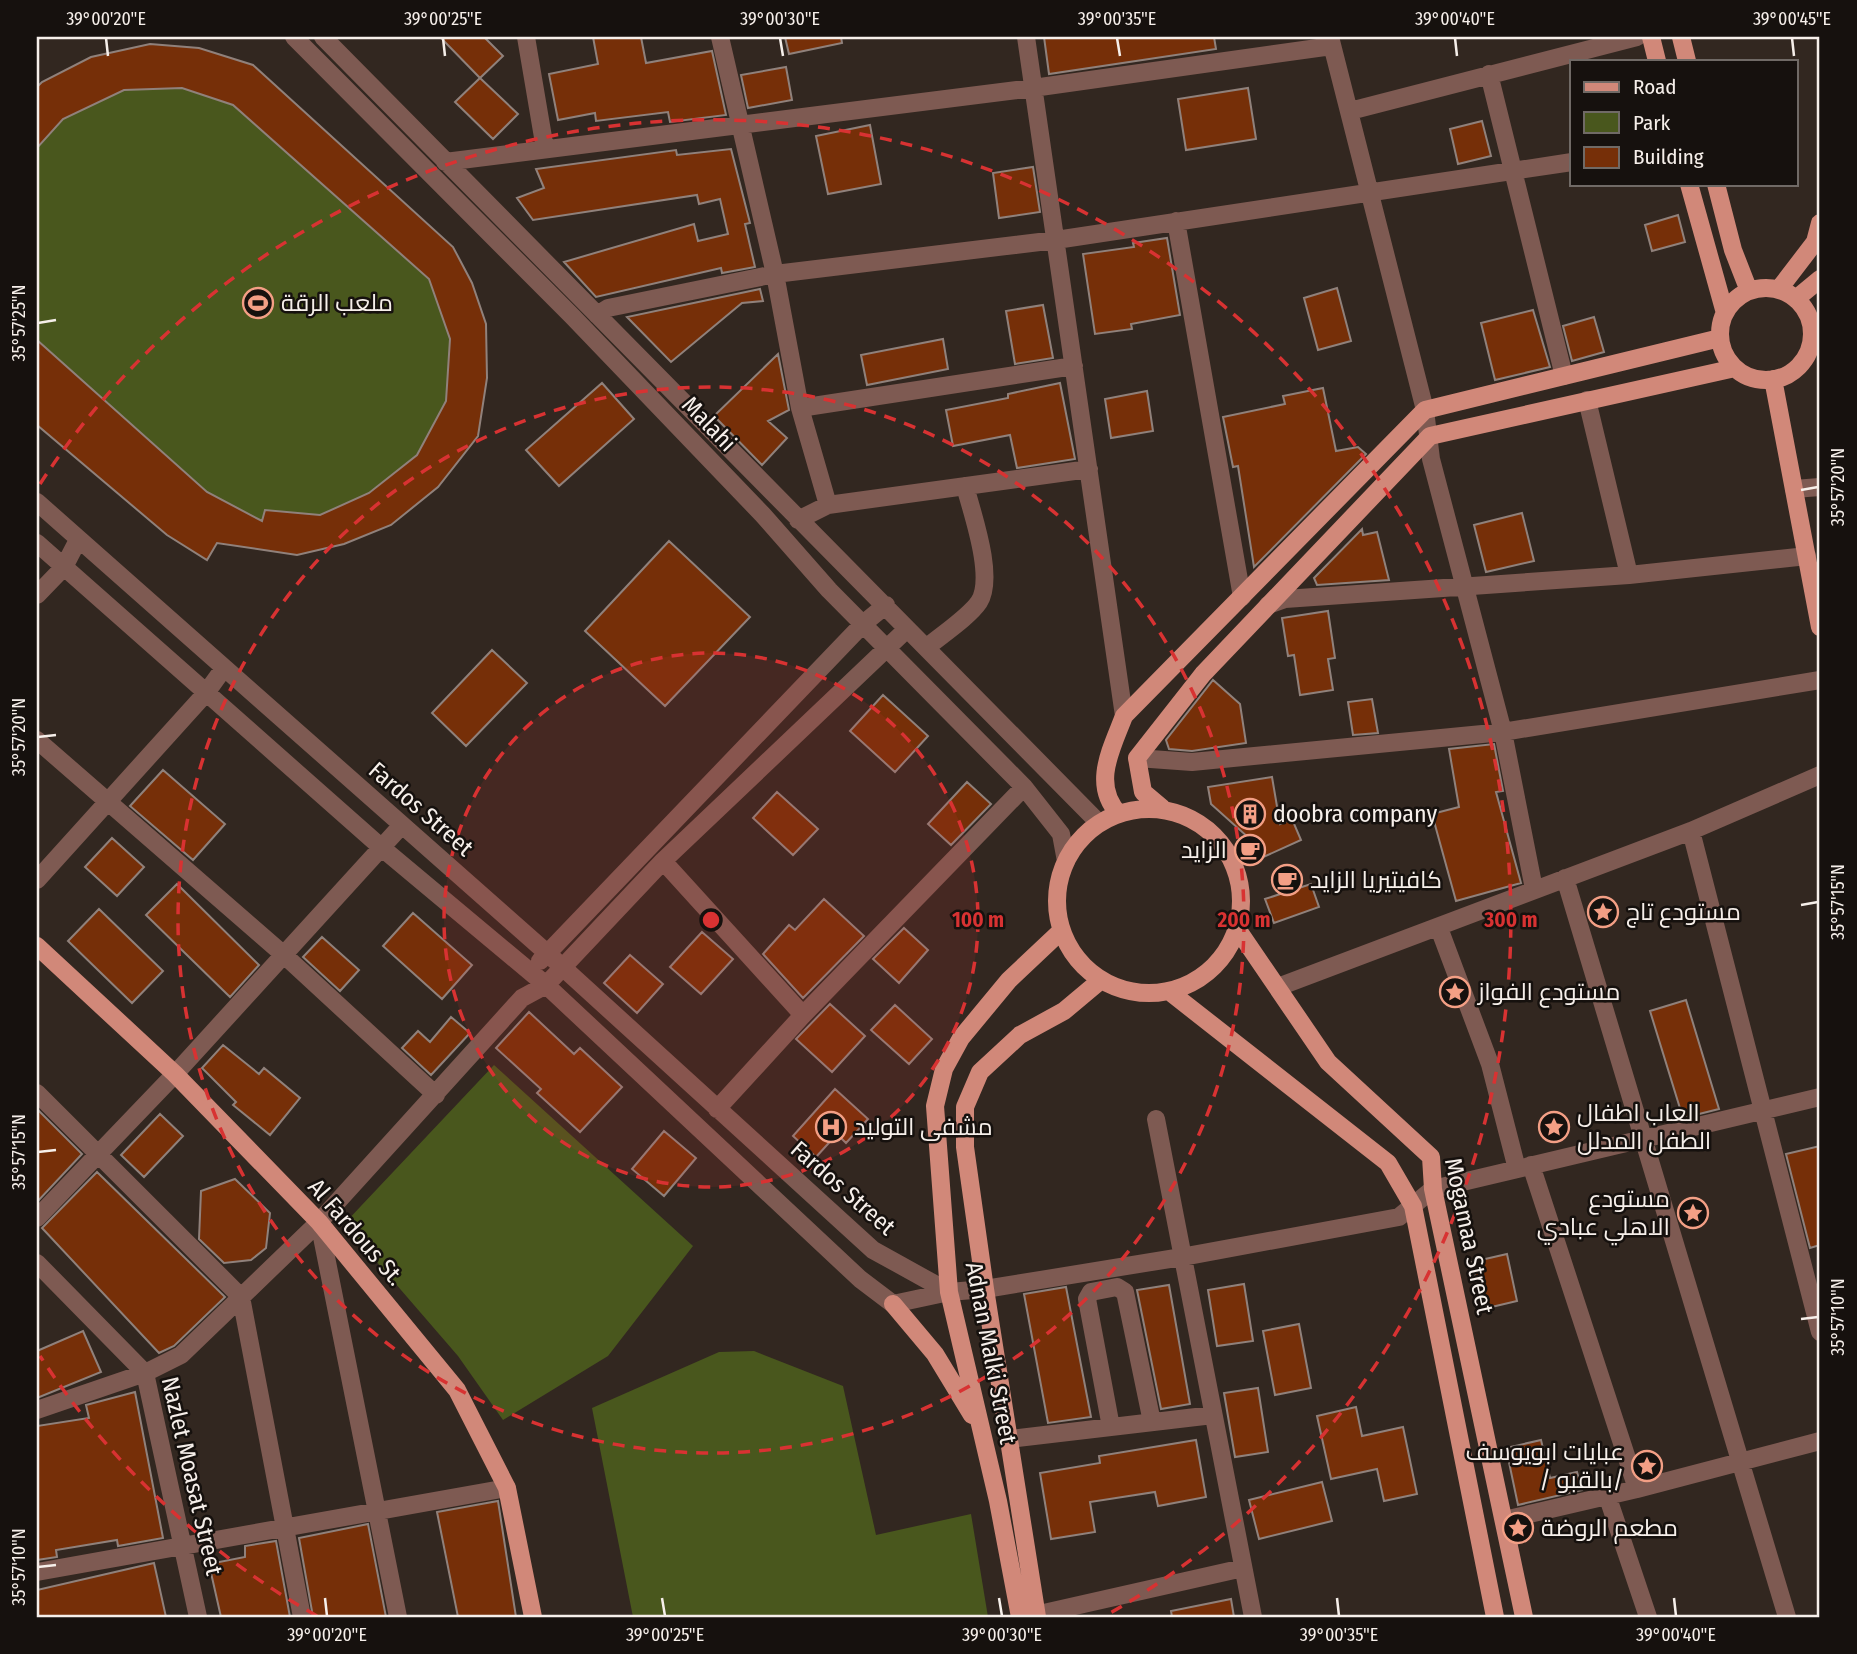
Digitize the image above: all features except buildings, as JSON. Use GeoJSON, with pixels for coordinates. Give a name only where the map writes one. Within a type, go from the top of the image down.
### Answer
{"type":"FeatureCollection","features":[{"type":"Feature","properties":{"kind":"main road"},"geometry":{"type":"LineString","coordinates":[[1651,37],[1657,60]]}},
{"type":"Feature","properties":{"kind":"main road"},"geometry":{"type":"LineString","coordinates":[[1681,37],[1687,60]]}},
{"type":"Feature","properties":{"kind":"main road"},"geometry":{"type":"LineString","coordinates":[[1690,186],[1725,313]]}},
{"type":"Feature","properties":{"kind":"main road"},"geometry":{"type":"LineString","coordinates":[[1717,186],[1733,250],[1749,291]]}},
{"type":"Feature","properties":{"kind":"main road"},"geometry":{"type":"LineString","coordinates":[[1779,289],[1815,242],[1820,223]]}},
{"type":"Feature","properties":{"kind":"main road"},"geometry":{"type":"LineString","coordinates":[[1797,298],[1820,279]]}},
{"type":"Feature","properties":{"kind":"main road"},"geometry":{"type":"LineString","coordinates":[[1779,289],[1797,298],[1809,316],[1816,341],[1799,367],[1773,379],[1756,379],[1735,368],[1723,349],[1720,338],[1725,313],[1731,304],[1749,291],[1779,289]]}},
{"type":"Feature","properties":{"kind":"main road"},"geometry":{"type":"LineString","coordinates":[[1797,298],[1820,295]]}},
{"type":"Feature","properties":{"kind":"main road"},"geometry":{"type":"LineString","coordinates":[[1119,814],[1108,803],[1104,768],[1125,716],[1425,411],[1720,338]]}},
{"type":"Feature","properties":{"kind":"main road"},"geometry":{"type":"LineString","coordinates":[[1162,808],[1119,814],[1100,823],[1080,840],[1066,861],[1057,896],[1061,931],[1084,967],[1101,980],[1123,990],[1146,994],[1170,992],[1193,983],[1212,970],[1228,951],[1238,930],[1242,904],[1239,878],[1229,854],[1213,833],[1162,808],[1143,792],[1137,758],[1203,674],[1430,436],[1735,368]]}},
{"type":"Feature","properties":{"kind":"main road"},"geometry":{"type":"LineString","coordinates":[[1773,379],[1817,598],[1820,626]]}},
{"type":"Feature","properties":{"kind":"main road"},"geometry":{"type":"LineString","coordinates":[[1184,656],[1203,674]]}},
{"type":"Feature","properties":{"kind":"main road","name":"Mogamaa Street"},"geometry":{"type":"LineString","coordinates":[[1238,930],[1328,1062],[1431,1157],[1433,1189],[1524,1617]]}},
{"type":"Feature","properties":{"kind":"main road","name":"Adnan Malki Street"},"geometry":{"type":"LineString","coordinates":[[1030,1617],[979,1427],[949,1292],[936,1106],[944,1069],[961,1038],[1009,980],[1061,931]]}},
{"type":"Feature","properties":{"kind":"main road","name":"Al Fardous St."},"geometry":{"type":"LineString","coordinates":[[37,946],[174,1074],[319,1222],[457,1390],[507,1488],[533,1617]]}},
{"type":"Feature","properties":{"kind":"main road","name":"Adnan Malki Street"},"geometry":{"type":"LineString","coordinates":[[1030,1617],[1010,1439],[965,1147],[965,1107],[980,1072],[1020,1035],[1064,1011],[1101,980]]}},
{"type":"Feature","properties":{"kind":"main road","name":"Mogamaa Street"},"geometry":{"type":"LineString","coordinates":[[1170,992],[1388,1164],[1413,1206],[1495,1617]]}},
{"type":"Feature","properties":{"kind":"main road"},"geometry":{"type":"LineString","coordinates":[[893,1304],[935,1354],[979,1427]]}},
{"type":"Feature","properties":{"kind":"street","name":"Malahi"},"geometry":{"type":"LineString","coordinates":[[294,37],[572,316],[885,647],[1024,787],[1061,834],[1066,861]]}},
{"type":"Feature","properties":{"kind":"street","name":"Malahi"},"geometry":{"type":"LineString","coordinates":[[323,37],[1100,823]]}},
{"type":"Feature","properties":{"kind":"street"},"geometry":{"type":"LineString","coordinates":[[526,37],[545,149]]}},
{"type":"Feature","properties":{"kind":"street"},"geometry":{"type":"LineString","coordinates":[[720,37],[775,274],[800,408],[828,505]]}},
{"type":"Feature","properties":{"kind":"street"},"geometry":{"type":"LineString","coordinates":[[1026,37],[1125,716]]}},
{"type":"Feature","properties":{"kind":"street"},"geometry":{"type":"LineString","coordinates":[[1350,111],[1637,37]]}},
{"type":"Feature","properties":{"kind":"street"},"geometry":{"type":"LineString","coordinates":[[445,162],[1033,88],[1331,41],[1425,411],[1431,459],[1503,732],[1534,889]]}},
{"type":"Feature","properties":{"kind":"street"},"geometry":{"type":"LineString","coordinates":[[1489,74],[1563,376]]}},
{"type":"Feature","properties":{"kind":"street"},"geometry":{"type":"LineString","coordinates":[[597,315],[608,308],[775,274],[1056,240],[1570,162]]}},
{"type":"Feature","properties":{"kind":"street"},"geometry":{"type":"LineString","coordinates":[[1176,221],[1242,597]]}},
{"type":"Feature","properties":{"kind":"street"},"geometry":{"type":"LineString","coordinates":[[800,408],[1074,366]]}},
{"type":"Feature","properties":{"kind":"street"},"geometry":{"type":"LineString","coordinates":[[1587,400],[1629,575]]}},
{"type":"Feature","properties":{"kind":"street"},"geometry":{"type":"LineString","coordinates":[[798,520],[828,505],[1089,469]]}},
{"type":"Feature","properties":{"kind":"street"},"geometry":{"type":"LineString","coordinates":[[926,648],[979,601],[985,581],[984,564],[965,486]]}},
{"type":"Feature","properties":{"kind":"street"},"geometry":{"type":"LineString","coordinates":[[1794,489],[1820,487]]}},
{"type":"Feature","properties":{"kind":"street","name":"Fardos Street"},"geometry":{"type":"LineString","coordinates":[[37,502],[547,953],[873,1250],[949,1292]]}},
{"type":"Feature","properties":{"kind":"street"},"geometry":{"type":"LineString","coordinates":[[37,595],[64,567],[78,540]]}},
{"type":"Feature","properties":{"kind":"street"},"geometry":{"type":"LineString","coordinates":[[37,543],[382,848],[546,985],[860,1279],[893,1304],[949,1292],[985,1289],[1182,1257],[1399,1217],[1433,1189],[1820,1097]]}},
{"type":"Feature","properties":{"kind":"street"},"geometry":{"type":"LineString","coordinates":[[1268,605],[1284,599],[1629,575],[1807,556]]}},
{"type":"Feature","properties":{"kind":"street"},"geometry":{"type":"LineString","coordinates":[[522,998],[530,972],[547,953],[863,624],[886,605]]}},
{"type":"Feature","properties":{"kind":"street"},"geometry":{"type":"LineString","coordinates":[[37,1410],[145,1373],[181,1354],[319,1222],[522,998],[546,985],[663,861],[885,647],[907,629]]}},
{"type":"Feature","properties":{"kind":"street"},"geometry":{"type":"LineString","coordinates":[[37,880],[206,693],[224,668]]}},
{"type":"Feature","properties":{"kind":"street"},"geometry":{"type":"LineString","coordinates":[[1137,758],[1192,762],[1503,732],[1820,680]]}},
{"type":"Feature","properties":{"kind":"street"},"geometry":{"type":"LineString","coordinates":[[37,740],[284,955],[436,1095]]}},
{"type":"Feature","properties":{"kind":"street"},"geometry":{"type":"LineString","coordinates":[[1278,987],[1439,929],[1534,889],[1691,831],[1820,775]]}},
{"type":"Feature","properties":{"kind":"street"},"geometry":{"type":"LineString","coordinates":[[717,1109],[803,1015],[1024,787]]}},
{"type":"Feature","properties":{"kind":"street"},"geometry":{"type":"LineString","coordinates":[[37,1218],[174,1074],[402,825]]}},
{"type":"Feature","properties":{"kind":"street"},"geometry":{"type":"LineString","coordinates":[[1691,831],[1820,1332]]}},
{"type":"Feature","properties":{"kind":"street"},"geometry":{"type":"LineString","coordinates":[[663,861],[803,1015]]}},
{"type":"Feature","properties":{"kind":"street"},"geometry":{"type":"LineString","coordinates":[[1565,878],[1641,1139],[1787,1617]]}},
{"type":"Feature","properties":{"kind":"street"},"geometry":{"type":"LineString","coordinates":[[1439,929],[1490,1064],[1637,1489]]}},
{"type":"Feature","properties":{"kind":"street"},"geometry":{"type":"LineString","coordinates":[[37,1093],[242,1297],[283,1529],[302,1617]]}},
{"type":"Feature","properties":{"kind":"street"},"geometry":{"type":"LineString","coordinates":[[1156,1119],[1253,1617]]}},
{"type":"Feature","properties":{"kind":"street"},"geometry":{"type":"LineString","coordinates":[[319,1222],[398,1617]]}},
{"type":"Feature","properties":{"kind":"street","name":"Nazlet Moasat Street"},"geometry":{"type":"LineString","coordinates":[[37,1263],[145,1373],[198,1617]]}},
{"type":"Feature","properties":{"kind":"street"},"geometry":{"type":"LineString","coordinates":[[1111,1427],[1087,1299],[1091,1292],[1117,1287],[1125,1292],[1152,1422]]}},
{"type":"Feature","properties":{"kind":"street"},"geometry":{"type":"LineString","coordinates":[[1010,1439],[1213,1415]]}},
{"type":"Feature","properties":{"kind":"street"},"geometry":{"type":"LineString","coordinates":[[1504,1520],[1637,1489],[1820,1441]]}},
{"type":"Feature","properties":{"kind":"street"},"geometry":{"type":"LineString","coordinates":[[37,1572],[507,1488]]}},
{"type":"Feature","properties":{"kind":"street"},"geometry":{"type":"LineString","coordinates":[[1607,1496],[1648,1617]]}},
{"type":"Feature","properties":{"kind":"street"},"geometry":{"type":"LineString","coordinates":[[1030,1617],[1243,1568]]}},
{"type":"Feature","properties":{"kind":"green space","name":"ملعب الرقة"},"geometry":{"type":"Polygon","coordinates":[[[150,44],[199,48],[253,65],[453,247],[472,282],[486,324],[487,378],[478,436],[438,487],[391,525],[344,544],[297,555],[217,543],[207,560],[167,535],[37,425],[37,87],[91,57],[150,44]]]}},
{"type":"Feature","properties":{"kind":"green space"},"geometry":{"type":"Polygon","coordinates":[[[494,1065],[693,1246],[608,1356],[503,1420],[458,1356],[344,1224],[494,1065]]]}},
{"type":"Feature","properties":{"kind":"green space"},"geometry":{"type":"Polygon","coordinates":[[[754,1351],[843,1386],[876,1535],[971,1514],[988,1617],[633,1617],[592,1408],[719,1352],[754,1351]]]}},
{"type":"Feature","properties":{"kind":"place","name":"ملعب الرقة"},"geometry":{"type":"Point","coordinates":[258,303]}},
{"type":"Feature","properties":{"kind":"place","name":"doobra company"},"geometry":{"type":"Point","coordinates":[1250,814]}},
{"type":"Feature","properties":{"kind":"place","name":"الزايد"},"geometry":{"type":"Point","coordinates":[1250,850]}},
{"type":"Feature","properties":{"kind":"place","name":"كافيتيريا الزايد"},"geometry":{"type":"Point","coordinates":[1287,880]}},
{"type":"Feature","properties":{"kind":"place","name":"مستودع تاج"},"geometry":{"type":"Point","coordinates":[1603,912]}},
{"type":"Feature","properties":{"kind":"place","name":"مستودع الفواز"},"geometry":{"type":"Point","coordinates":[1455,992]}},
{"type":"Feature","properties":{"kind":"place","name":"مشفى التوليد"},"geometry":{"type":"Point","coordinates":[831,1127]}},
{"type":"Feature","properties":{"kind":"place","name":"العاب اطفال الطفل المدلل"},"geometry":{"type":"Point","coordinates":[1554,1127]}},
{"type":"Feature","properties":{"kind":"place","name":"مستودع الاهلي عبادي"},"geometry":{"type":"Point","coordinates":[1693,1213]}},
{"type":"Feature","properties":{"kind":"place","name":"عبايات ابويوسف / بالقبو/"},"geometry":{"type":"Point","coordinates":[1647,1466]}},
{"type":"Feature","properties":{"kind":"place","name":"مطعم الروضة"},"geometry":{"type":"Point","coordinates":[1518,1528]}}]}
